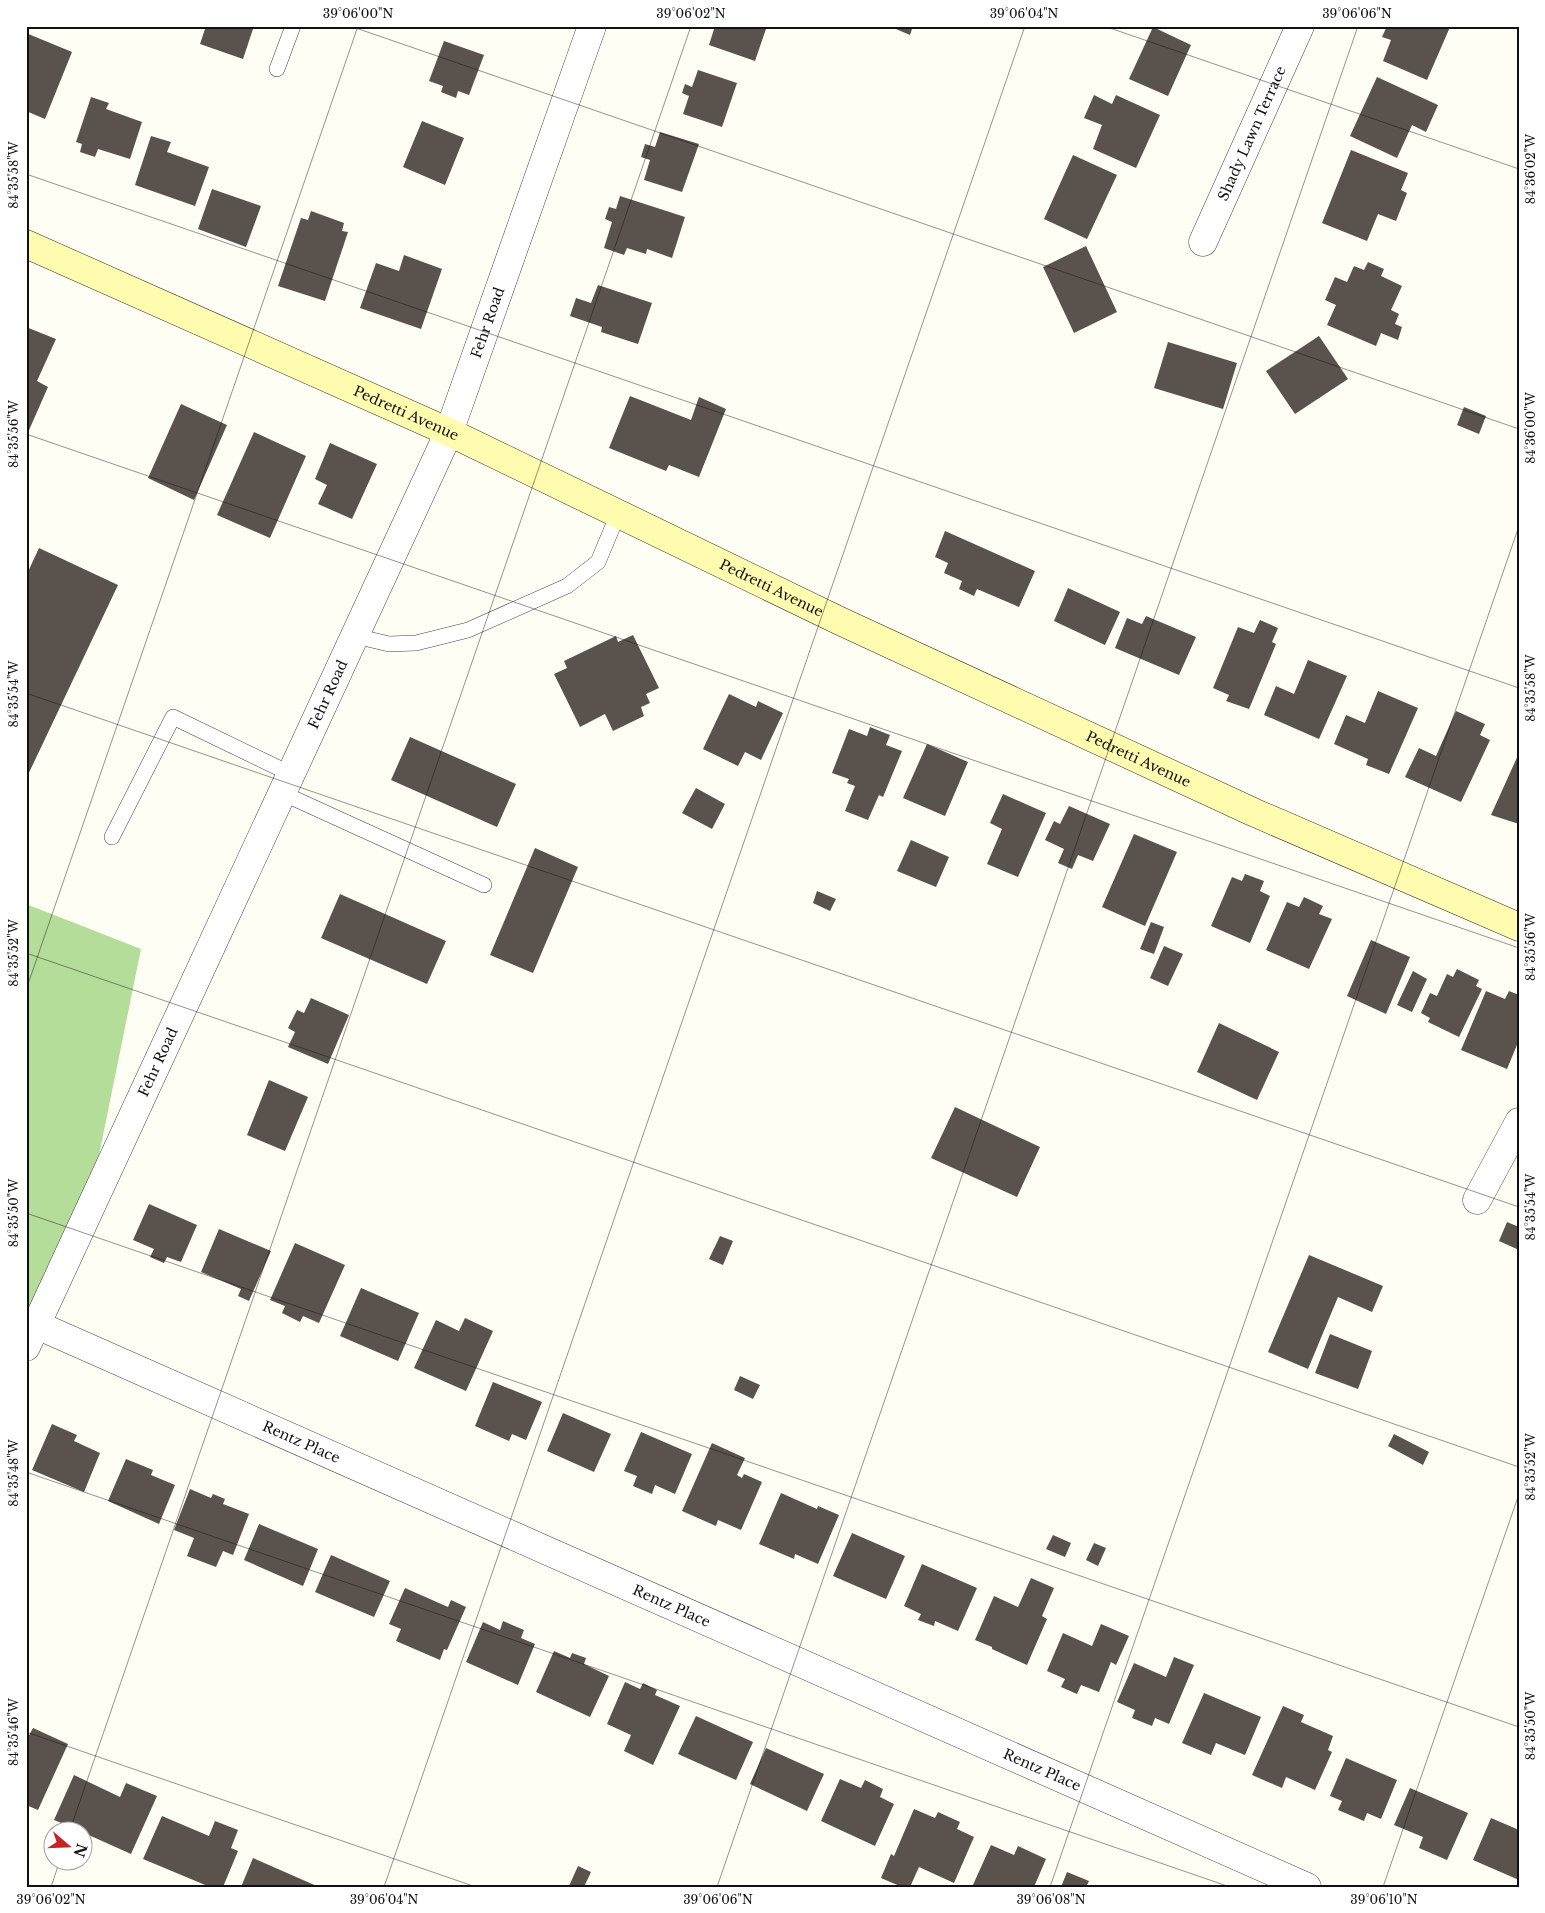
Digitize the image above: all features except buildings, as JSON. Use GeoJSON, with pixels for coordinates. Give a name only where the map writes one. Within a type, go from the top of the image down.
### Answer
{"type":"FeatureCollection","features":[{"type":"Feature","properties":{"kind":"street","name":"Shady Lawn Terrace"},"geometry":{"type":"LineString","coordinates":[[1203,242],[1300,26]]}},
{"type":"Feature","properties":{"kind":"street","name":"Fehr Road"},"geometry":{"type":"LineString","coordinates":[[32,1336],[449,432],[587,28]]}},
{"type":"Feature","properties":{"kind":"street","name":"Pedretti Avenue"},"geometry":{"type":"LineString","coordinates":[[26,244],[449,432],[840,622],[1236,804],[1519,927]]}},
{"type":"Feature","properties":{"kind":"street"},"geometry":{"type":"LineString","coordinates":[[1477,1200],[1519,1122]]}},
{"type":"Feature","properties":{"kind":"street","name":"Rentz Place"},"geometry":{"type":"LineString","coordinates":[[32,1336],[1307,1887]]}},
{"type":"Feature","properties":{"kind":"lane"},"geometry":{"type":"LineString","coordinates":[[277,69],[293,26]]}},
{"type":"Feature","properties":{"kind":"lane"},"geometry":{"type":"LineString","coordinates":[[355,636],[390,644],[416,643],[468,630],[567,586],[598,562],[618,514]]}},
{"type":"Feature","properties":{"kind":"lane"},"geometry":{"type":"LineString","coordinates":[[112,837],[173,717],[287,784],[484,885]]}},
{"type":"Feature","properties":{"kind":"green space"},"geometry":{"type":"Polygon","coordinates":[[[26,904],[141,949],[86,1219],[26,1347],[26,904]]]}}]}
